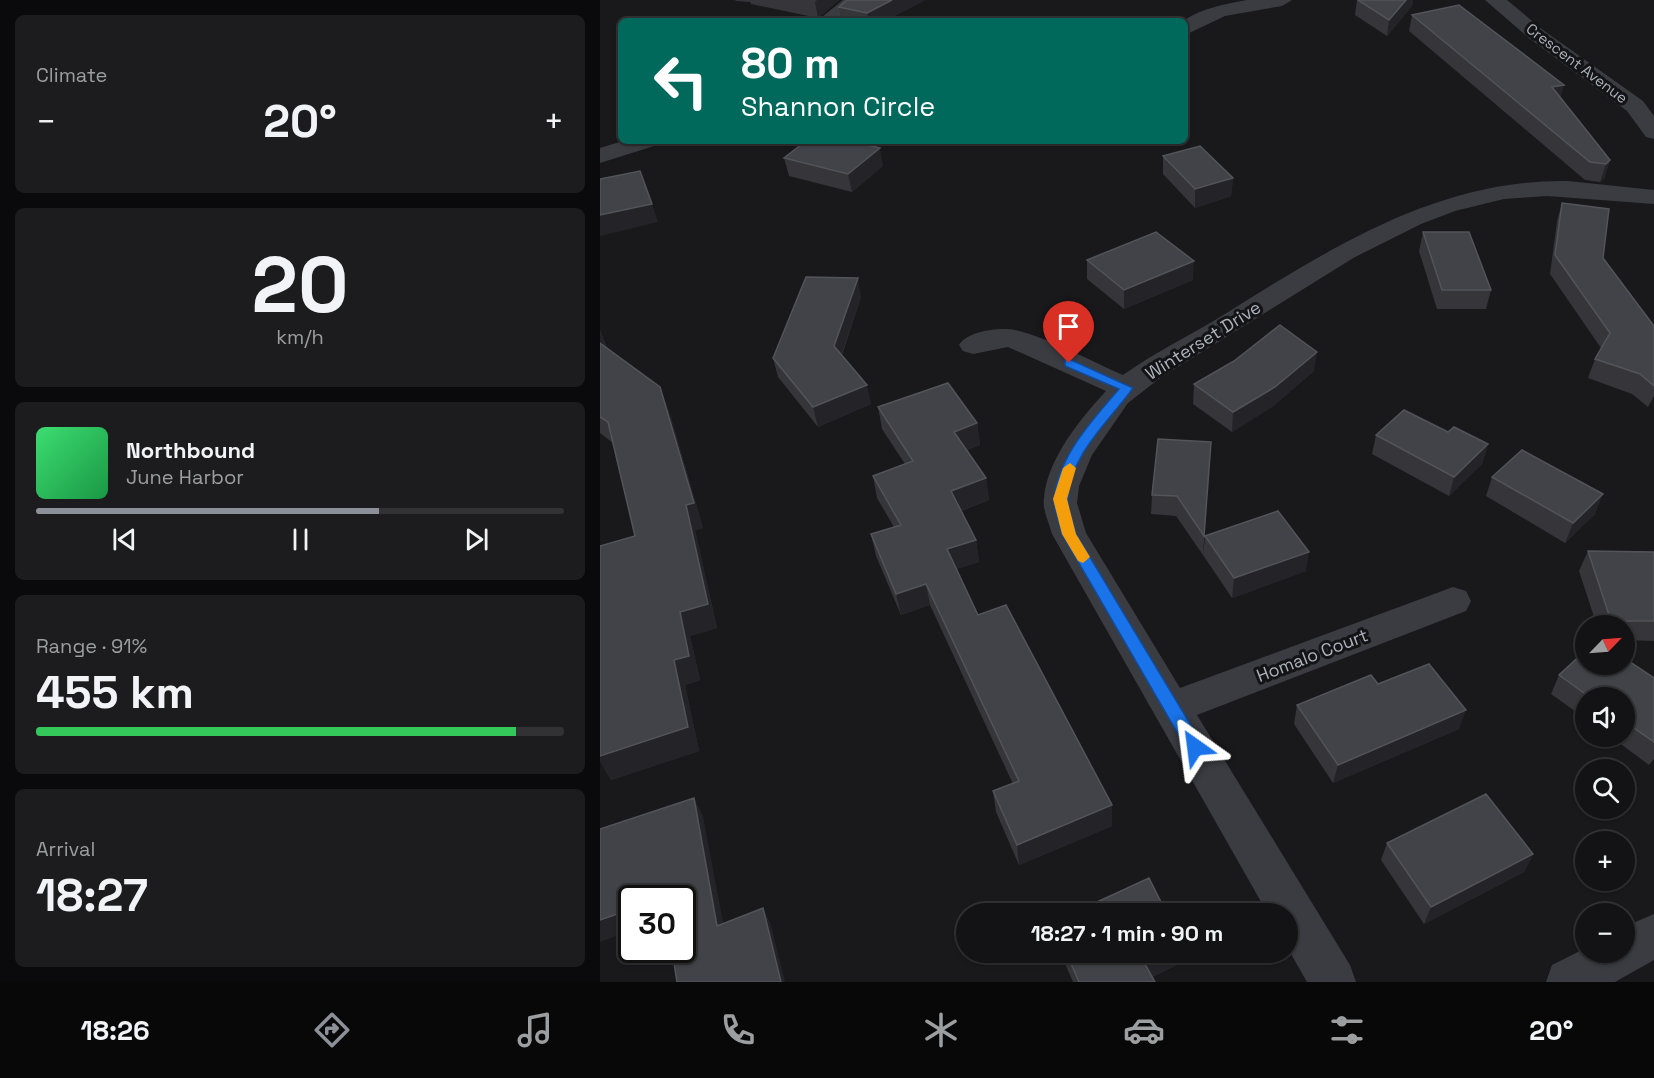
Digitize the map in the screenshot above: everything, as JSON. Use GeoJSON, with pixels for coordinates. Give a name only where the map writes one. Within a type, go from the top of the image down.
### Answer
{"type":"FeatureCollection","features":[{"type":"Feature","properties":{"kind":"street"},"geometry":{"type":"LineString","coordinates":[[831,18],[855,0]]}},
{"type":"Feature","properties":{"kind":"street"},"geometry":{"type":"LineString","coordinates":[[1188,26],[1193,22],[1214,14],[1282,0]]}},
{"type":"Feature","properties":{"kind":"street","name":"Crescent Avenue"},"geometry":{"type":"LineString","coordinates":[[1495,0],[1536,34],[1635,106],[1654,132]]}},
{"type":"Feature","properties":{"kind":"street"},"geometry":{"type":"LineString","coordinates":[[600,156],[637,144]]}},
{"type":"Feature","properties":{"kind":"street","name":"Winterset Drive"},"geometry":{"type":"LineString","coordinates":[[1333,982],[1069,534],[1060,499],[1069,468],[1092,428],[1126,388],[1336,256],[1412,220],[1481,196],[1517,190],[1572,188],[1654,197]]}},
{"type":"Feature","properties":{"kind":"street"},"geometry":{"type":"LineString","coordinates":[[973,345],[992,339],[1012,338],[1126,388]]}},
{"type":"Feature","properties":{"kind":"street","name":"Homalo Court"},"geometry":{"type":"LineString","coordinates":[[1172,708],[1453,601]]}},
{"type":"Feature","properties":{"kind":"street"},"geometry":{"type":"LineString","coordinates":[[1604,968],[1654,936]]}},
{"type":"Feature","properties":{"kind":"building"},"geometry":{"type":"Polygon","coordinates":[[[847,0],[892,0],[867,13],[839,7],[847,0]]]}},
{"type":"Feature","properties":{"kind":"building"},"geometry":{"type":"Polygon","coordinates":[[[1358,0],[1406,0],[1389,20],[1358,0]]]}},
{"type":"Feature","properties":{"kind":"building"},"geometry":{"type":"Polygon","coordinates":[[[1459,5],[1564,85],[1552,87],[1610,160],[1606,164],[1590,162],[1412,15],[1459,5]]]}},
{"type":"Feature","properties":{"kind":"building"},"geometry":{"type":"Polygon","coordinates":[[[802,144],[863,144],[880,148],[848,174],[784,158],[802,144]]]}},
{"type":"Feature","properties":{"kind":"building"},"geometry":{"type":"Polygon","coordinates":[[[1200,146],[1233,178],[1195,189],[1163,156],[1200,146]]]}},
{"type":"Feature","properties":{"kind":"building"},"geometry":{"type":"Polygon","coordinates":[[[640,171],[652,204],[600,215],[600,179],[640,171]]]}},
{"type":"Feature","properties":{"kind":"building"},"geometry":{"type":"Polygon","coordinates":[[[1562,203],[1609,209],[1603,258],[1654,326],[1654,386],[1640,374],[1595,359],[1610,333],[1555,255],[1562,203]]]}},
{"type":"Feature","properties":{"kind":"building"},"geometry":{"type":"Polygon","coordinates":[[[1156,232],[1194,261],[1124,290],[1087,260],[1156,232]]]}},
{"type":"Feature","properties":{"kind":"building"},"geometry":{"type":"Polygon","coordinates":[[[1423,232],[1469,232],[1491,290],[1442,290],[1423,232]]]}},
{"type":"Feature","properties":{"kind":"building"},"geometry":{"type":"Polygon","coordinates":[[[806,277],[858,278],[834,346],[867,385],[813,407],[773,358],[806,277]]]}},
{"type":"Feature","properties":{"kind":"building"},"geometry":{"type":"Polygon","coordinates":[[[1280,325],[1317,352],[1275,387],[1233,412],[1194,384],[1234,361],[1280,325]]]}},
{"type":"Feature","properties":{"kind":"building"},"geometry":{"type":"Polygon","coordinates":[[[600,343],[660,387],[694,503],[686,505],[708,604],[680,612],[689,656],[674,660],[688,727],[600,756],[600,546],[635,536],[608,422],[600,417],[600,343]]]}},
{"type":"Feature","properties":{"kind":"building"},"geometry":{"type":"Polygon","coordinates":[[[948,383],[977,423],[954,432],[986,478],[951,491],[976,540],[947,549],[978,615],[1006,605],[1112,805],[1017,845],[993,791],[1019,781],[926,584],[896,594],[871,534],[901,525],[873,476],[913,461],[878,407],[948,383]]]}},
{"type":"Feature","properties":{"kind":"building"},"geometry":{"type":"Polygon","coordinates":[[[1404,410],[1448,432],[1454,427],[1488,444],[1454,477],[1376,435],[1404,410]]]}},
{"type":"Feature","properties":{"kind":"building"},"geometry":{"type":"Polygon","coordinates":[[[1158,439],[1211,442],[1204,536],[1177,496],[1152,495],[1158,439]]]}},
{"type":"Feature","properties":{"kind":"building"},"geometry":{"type":"Polygon","coordinates":[[[1522,450],[1603,494],[1573,523],[1492,477],[1522,450]]]}},
{"type":"Feature","properties":{"kind":"building"},"geometry":{"type":"Polygon","coordinates":[[[1278,511],[1309,552],[1234,578],[1205,536],[1278,511]]]}},
{"type":"Feature","properties":{"kind":"building"},"geometry":{"type":"Polygon","coordinates":[[[1588,551],[1654,552],[1654,621],[1635,621],[1635,615],[1609,615],[1588,551]]]}},
{"type":"Feature","properties":{"kind":"building"},"geometry":{"type":"Polygon","coordinates":[[[1575,660],[1575,675],[1635,675],[1635,665],[1654,678],[1654,742],[1635,729],[1635,687],[1576,687],[1559,675],[1575,660]]]}},
{"type":"Feature","properties":{"kind":"building"},"geometry":{"type":"Polygon","coordinates":[[[1429,664],[1466,710],[1338,765],[1297,705],[1371,675],[1378,684],[1429,664]]]}},
{"type":"Feature","properties":{"kind":"building"},"geometry":{"type":"Polygon","coordinates":[[[1486,794],[1533,854],[1431,907],[1387,843],[1486,794]]]}},
{"type":"Feature","properties":{"kind":"building"},"geometry":{"type":"Polygon","coordinates":[[[694,798],[717,926],[763,908],[781,982],[677,982],[674,963],[696,963],[696,885],[618,885],[618,914],[600,920],[600,829],[694,798]]]}},
{"type":"Feature","properties":{"kind":"building"},"geometry":{"type":"Polygon","coordinates":[[[1149,878],[1162,903],[1095,903],[1149,878]]]}},
{"type":"Feature","properties":{"kind":"building"},"geometry":{"type":"Polygon","coordinates":[[[1071,963],[1147,963],[1145,964],[1155,982],[1079,982],[1071,963]]]}},
{"type":"Feature","properties":{"kind":"slow traffic"},"geometry":{"type":"LineString","coordinates":[[1070,468],[1060,499],[1069,534],[1083,557]]}},
{"type":"Feature","properties":{"kind":"route"},"geometry":{"type":"LineString","coordinates":[[1069,363],[1126,388],[1092,428],[1069,468],[1060,499],[1069,534],[1195,747]]}}]}
